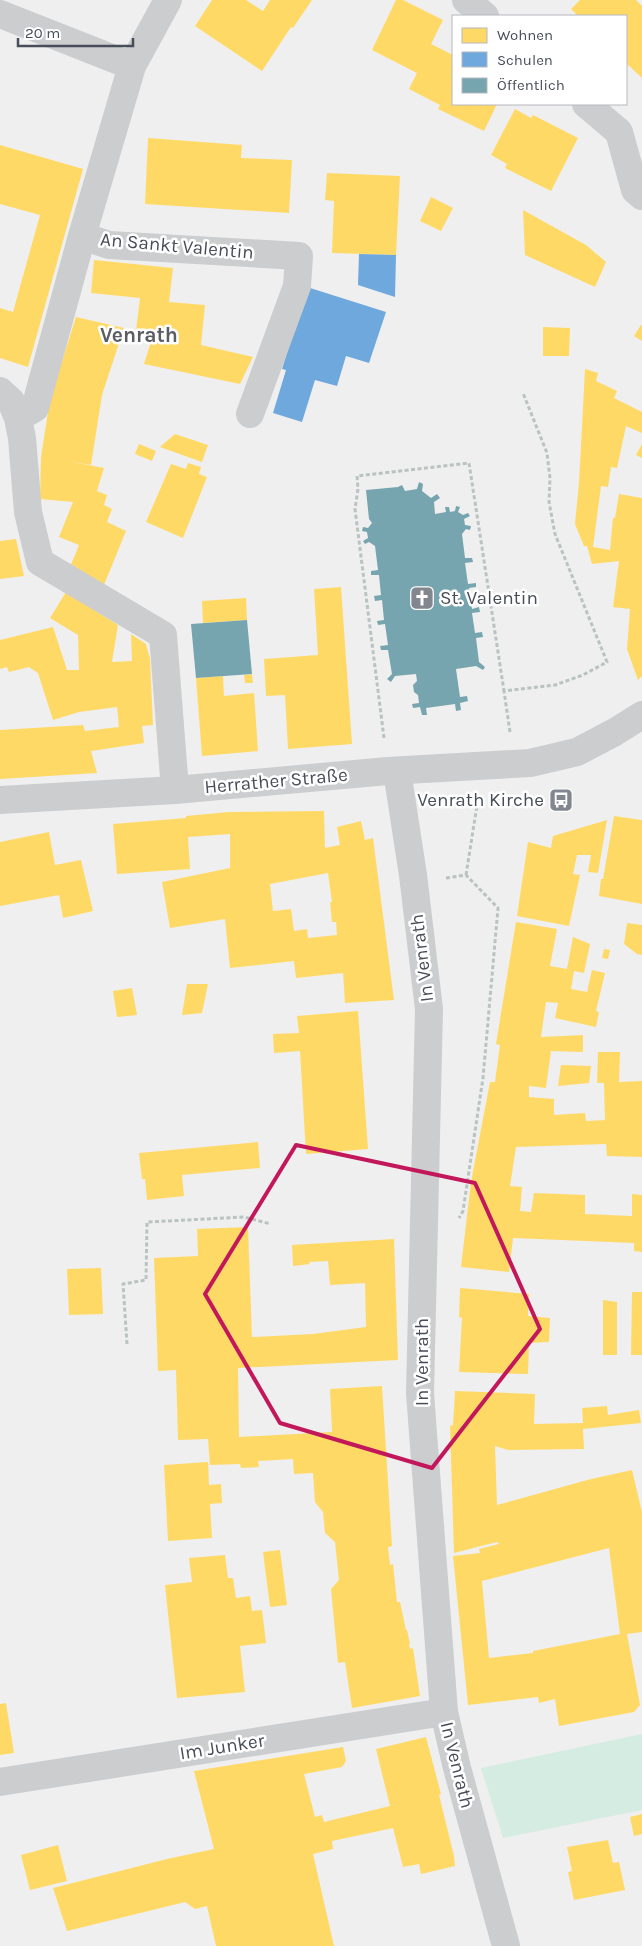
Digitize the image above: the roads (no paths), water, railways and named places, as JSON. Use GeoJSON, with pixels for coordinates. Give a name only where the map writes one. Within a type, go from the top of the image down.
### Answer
{"type":"FeatureCollection","features":[{"type":"Feature","properties":{"kind":"street","name":"An Sankt Valentin"},"geometry":{"type":"LineString","coordinates":[[168,0],[132,66],[82,236],[109,245],[299,256],[297,286],[250,414]]}},
{"type":"Feature","properties":{"kind":"street"},"geometry":{"type":"LineString","coordinates":[[466,0],[484,15]]}},
{"type":"Feature","properties":{"kind":"street"},"geometry":{"type":"LineString","coordinates":[[0,14],[132,66]]}},
{"type":"Feature","properties":{"kind":"street"},"geometry":{"type":"LineString","coordinates":[[587,105],[619,132],[635,190],[642,196]]}},
{"type":"Feature","properties":{"kind":"street"},"geometry":{"type":"LineString","coordinates":[[18,418],[35,408],[82,236]]}},
{"type":"Feature","properties":{"kind":"street"},"geometry":{"type":"LineString","coordinates":[[0,391],[11,401],[18,418],[22,438],[28,512],[40,562],[163,635],[175,790]]}},
{"type":"Feature","properties":{"kind":"street","name":"Herrather Straße"},"geometry":{"type":"LineString","coordinates":[[0,800],[175,790],[393,771],[530,763],[577,752],[642,715]]}},
{"type":"Feature","properties":{"kind":"street","name":"In Venrath"},"geometry":{"type":"LineString","coordinates":[[393,771],[413,882],[429,1009],[420,1394],[444,1712],[457,1768],[506,1946]]}},
{"type":"Feature","properties":{"kind":"street","name":"Im Junker"},"geometry":{"type":"LineString","coordinates":[[0,1782],[444,1712]]}},
{"type":"Feature","properties":{"kind":"place","name":"St. Valentin"},"geometry":{"type":"Point","coordinates":[422,598]}},
{"type":"Feature","properties":{"kind":"place","name":"Venrath Kirche"},"geometry":{"type":"Point","coordinates":[561,800]}},
{"type":"Feature","properties":{"kind":"district","name":"Venrath"},"geometry":{"type":"Point","coordinates":[139,335]}}]}
